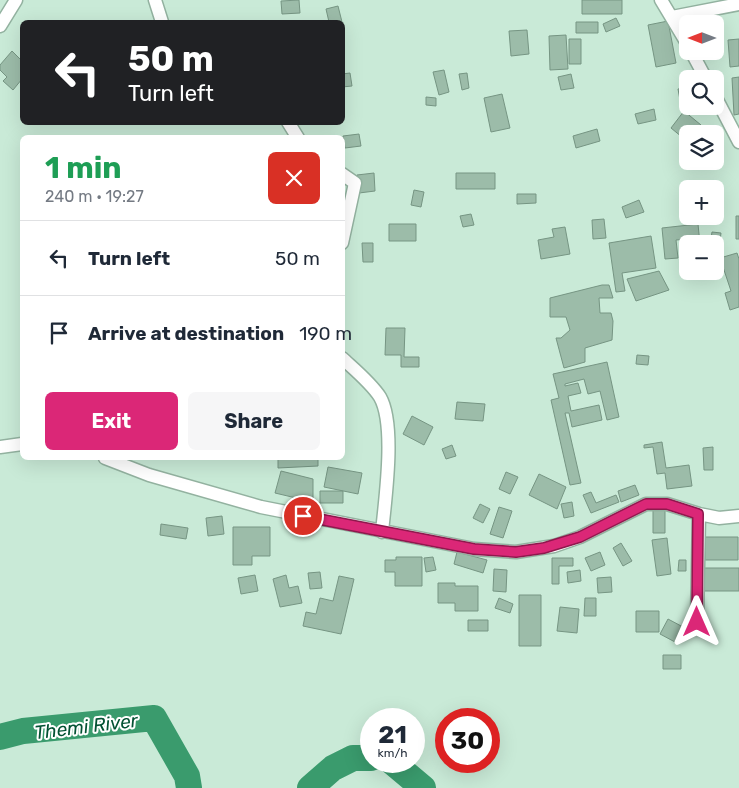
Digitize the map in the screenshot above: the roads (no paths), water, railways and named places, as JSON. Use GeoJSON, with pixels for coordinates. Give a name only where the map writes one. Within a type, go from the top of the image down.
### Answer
{"type":"FeatureCollection","features":[{"type":"Feature","properties":{"kind":"street"},"geometry":{"type":"LineString","coordinates":[[0,26],[16,0]]}},
{"type":"Feature","properties":{"kind":"street"},"geometry":{"type":"LineString","coordinates":[[155,0],[161,20]]}},
{"type":"Feature","properties":{"kind":"street"},"geometry":{"type":"LineString","coordinates":[[661,0],[679,29]]}},
{"type":"Feature","properties":{"kind":"street"},"geometry":{"type":"LineString","coordinates":[[672,16],[739,4]]}},
{"type":"Feature","properties":{"kind":"street"},"geometry":{"type":"LineString","coordinates":[[724,113],[739,142]]}},
{"type":"Feature","properties":{"kind":"street"},"geometry":{"type":"LineString","coordinates":[[345,176],[353,180],[354,188],[345,229]]}},
{"type":"Feature","properties":{"kind":"street"},"geometry":{"type":"LineString","coordinates":[[345,361],[380,397],[386,414],[386,487],[382,532]]}},
{"type":"Feature","properties":{"kind":"street"},"geometry":{"type":"LineString","coordinates":[[0,447],[20,444]]}},
{"type":"Feature","properties":{"kind":"street"},"geometry":{"type":"LineString","coordinates":[[110,460],[150,475],[252,505],[474,549],[516,552],[547,548],[580,537],[646,504],[667,504],[698,514],[719,518],[739,516]]}},
{"type":"Feature","properties":{"kind":"street"},"geometry":{"type":"LineString","coordinates":[[697,622],[698,514]]}},
{"type":"Feature","properties":{"kind":"waterway","name":"Themi River"},"geometry":{"type":"LineString","coordinates":[[0,737],[23,731],[154,718],[187,776],[189,788]]}},
{"type":"Feature","properties":{"kind":"waterway","name":"Themi River"},"geometry":{"type":"LineString","coordinates":[[310,788],[333,768],[353,758],[360,758]]}},
{"type":"Feature","properties":{"kind":"waterway","name":"Themi River"},"geometry":{"type":"LineString","coordinates":[[405,773],[423,788]]}}]}
